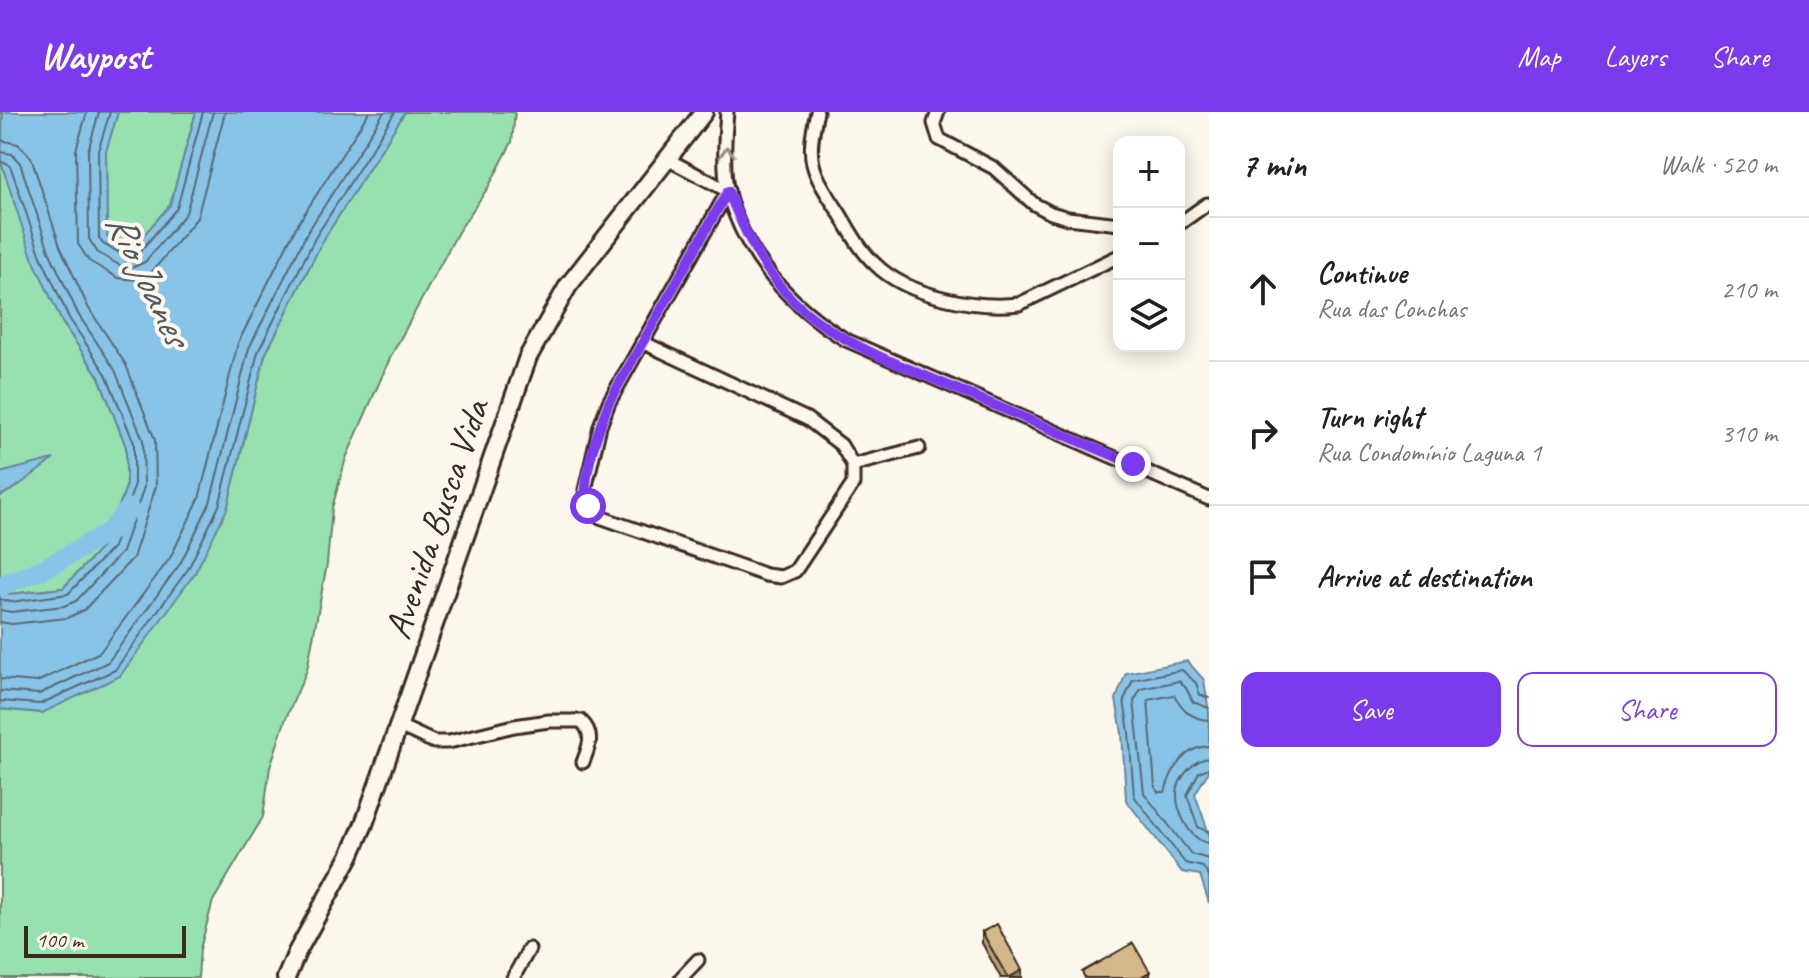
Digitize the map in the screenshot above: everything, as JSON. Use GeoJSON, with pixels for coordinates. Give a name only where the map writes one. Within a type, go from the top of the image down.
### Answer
{"type":"FeatureCollection","features":[{"type":"Feature","properties":{"kind":"street","name":"Avenida Busca Vida"},"geometry":{"type":"LineString","coordinates":[[285,977],[364,824],[528,357],[568,286],[704,112]]}},
{"type":"Feature","properties":{"kind":"street"},"geometry":{"type":"LineString","coordinates":[[727,112],[728,191],[754,252],[782,291],[821,325],[881,357],[1209,499]]}},
{"type":"Feature","properties":{"kind":"street"},"geometry":{"type":"LineString","coordinates":[[817,112],[809,149],[815,175],[873,263],[901,282],[948,299],[1005,306],[1019,304],[1113,259]]}},
{"type":"Feature","properties":{"kind":"street"},"geometry":{"type":"LineString","coordinates":[[938,112],[934,123],[939,139],[994,168],[1034,204],[1068,218],[1113,223]]}},
{"type":"Feature","properties":{"kind":"street"},"geometry":{"type":"LineString","coordinates":[[667,159],[728,191]]}},
{"type":"Feature","properties":{"kind":"street"},"geometry":{"type":"LineString","coordinates":[[642,342],[807,419],[834,437],[853,465],[850,491],[795,571],[781,577],[766,575],[600,517],[588,506],[585,490],[609,402],[642,342],[728,191]]}},
{"type":"Feature","properties":{"kind":"street"},"geometry":{"type":"LineString","coordinates":[[1185,220],[1207,204]]}},
{"type":"Feature","properties":{"kind":"street"},"geometry":{"type":"LineString","coordinates":[[853,465],[919,448]]}},
{"type":"Feature","properties":{"kind":"street"},"geometry":{"type":"LineString","coordinates":[[397,725],[434,742],[449,742],[514,726],[581,721],[591,735],[583,762]]}},
{"type":"Feature","properties":{"kind":"street"},"geometry":{"type":"LineString","coordinates":[[513,978],[529,949]]}},
{"type":"Feature","properties":{"kind":"street"},"geometry":{"type":"LineString","coordinates":[[681,978],[698,960]]}},
{"type":"Feature","properties":{"kind":"green space"},"geometry":{"type":"Polygon","coordinates":[[[0,112],[3,112],[1,162],[62,322],[99,377],[126,447],[126,487],[106,543],[63,588],[10,594],[0,591],[0,496],[51,460],[0,473],[0,112]]]}},
{"type":"Feature","properties":{"kind":"green space"},"geometry":{"type":"Polygon","coordinates":[[[118,112],[196,112],[170,205],[131,251],[107,237],[106,151],[118,112]]]}},
{"type":"Feature","properties":{"kind":"green space"},"geometry":{"type":"Polygon","coordinates":[[[405,112],[515,112],[512,142],[489,186],[458,232],[391,356],[346,458],[332,508],[327,564],[307,670],[286,718],[270,767],[263,817],[213,901],[200,949],[198,978],[0,978],[0,709],[42,713],[227,509],[265,355],[322,242],[405,112]]]}},
{"type":"Feature","properties":{"kind":"water"},"geometry":{"type":"Polygon","coordinates":[[[3,112],[118,112],[106,151],[107,237],[130,251],[170,205],[196,112],[405,112],[322,242],[265,355],[227,509],[195,573],[120,676],[42,713],[0,709],[0,591],[10,594],[63,588],[106,543],[126,487],[126,447],[99,377],[62,322],[32,257],[1,162],[3,112]]]}},
{"type":"Feature","properties":{"kind":"water"},"geometry":{"type":"Polygon","coordinates":[[[54,459],[15,488],[0,496],[0,473],[54,459]]]}},
{"type":"Feature","properties":{"kind":"water"},"geometry":{"type":"Polygon","coordinates":[[[1187,661],[1204,680],[1209,712],[1209,771],[1195,794],[1209,834],[1209,903],[1200,875],[1182,872],[1126,800],[1122,733],[1116,699],[1126,673],[1187,661]]]}},
{"type":"Feature","properties":{"kind":"building"},"geometry":{"type":"Polygon","coordinates":[[[997,924],[1022,970],[1008,978],[982,932],[997,924]]]}},
{"type":"Feature","properties":{"kind":"building"},"geometry":{"type":"Polygon","coordinates":[[[1133,943],[1150,972],[1139,978],[1085,978],[1082,972],[1133,943]]]}},
{"type":"Feature","properties":{"kind":"waterway","name":"Rio Joanes"},"geometry":{"type":"LineString","coordinates":[[0,586],[44,569],[109,532],[129,509]]}},
{"type":"Feature","properties":{"kind":"route"},"geometry":{"type":"LineString","coordinates":[[588,506],[585,490],[609,402],[728,191],[754,252],[766,271],[800,309],[821,325],[881,357],[1133,464]]}}]}
